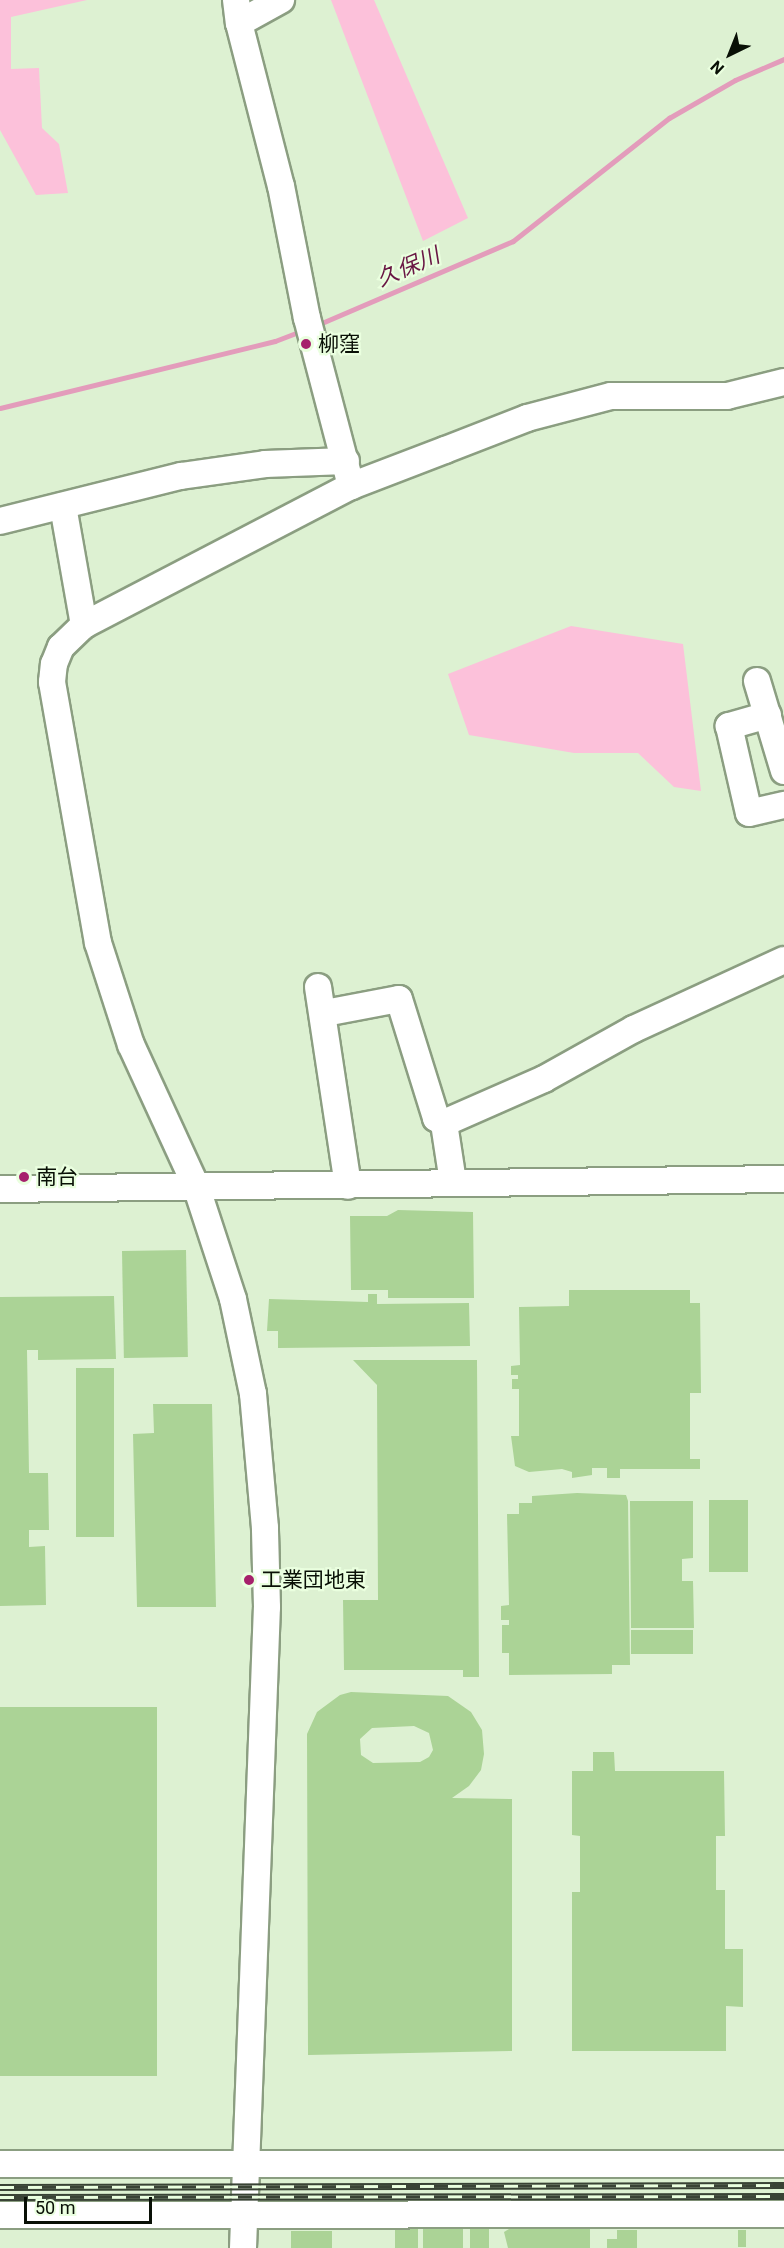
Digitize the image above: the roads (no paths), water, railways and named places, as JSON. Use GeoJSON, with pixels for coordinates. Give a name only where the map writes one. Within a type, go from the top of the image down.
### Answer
{"type":"FeatureCollection","features":[{"type":"Feature","properties":{"kind":"street"},"geometry":{"type":"LineString","coordinates":[[280,0],[237,11],[281,186],[310,329],[351,486]]}},
{"type":"Feature","properties":{"kind":"street"},"geometry":{"type":"LineString","coordinates":[[243,2248],[267,1607],[265,1528],[253,1394],[243,1335],[196,1186],[131,1045],[98,943],[52,682],[61,647],[84,625],[351,486],[527,418],[611,396],[727,396],[784,382]]}},
{"type":"Feature","properties":{"kind":"street"},"geometry":{"type":"LineString","coordinates":[[0,521],[181,476],[265,464],[346,461]]}},
{"type":"Feature","properties":{"kind":"street"},"geometry":{"type":"LineString","coordinates":[[63,506],[84,625]]}},
{"type":"Feature","properties":{"kind":"street"},"geometry":{"type":"LineString","coordinates":[[758,681],[784,771]]}},
{"type":"Feature","properties":{"kind":"street"},"geometry":{"type":"LineString","coordinates":[[768,716],[729,726],[748,813],[784,806]]}},
{"type":"Feature","properties":{"kind":"street"},"geometry":{"type":"LineString","coordinates":[[444,1123],[544,1079],[634,1029],[784,960]]}},
{"type":"Feature","properties":{"kind":"street"},"geometry":{"type":"LineString","coordinates":[[318,987],[325,1013],[348,1186]]}},
{"type":"Feature","properties":{"kind":"street"},"geometry":{"type":"LineString","coordinates":[[325,1013],[399,999],[436,1118],[444,1123],[453,1182]]}},
{"type":"Feature","properties":{"kind":"street"},"geometry":{"type":"LineString","coordinates":[[0,1189],[784,1179]]}},
{"type":"Feature","properties":{"kind":"street"},"geometry":{"type":"LineString","coordinates":[[0,2164],[784,2163]]}},
{"type":"Feature","properties":{"kind":"street"},"geometry":{"type":"LineString","coordinates":[[0,2215],[784,2214]]}},
{"type":"Feature","properties":{"kind":"waterway","name":"久保川"},"geometry":{"type":"LineString","coordinates":[[317,325],[513,241],[669,118],[735,80],[784,59]]}},
{"type":"Feature","properties":{"kind":"waterway","name":"久保川"},"geometry":{"type":"LineString","coordinates":[[0,408],[275,341],[303,330]]}},
{"type":"Feature","properties":{"kind":"railway"},"geometry":{"type":"LineString","coordinates":[[0,2187],[784,2185]]}},
{"type":"Feature","properties":{"kind":"railway"},"geometry":{"type":"LineString","coordinates":[[0,2197],[784,2196]]}},
{"type":"Feature","properties":{"kind":"place","name":"柳窪"},"geometry":{"type":"Point","coordinates":[306,344]}},
{"type":"Feature","properties":{"kind":"place","name":"南台"},"geometry":{"type":"Point","coordinates":[24,1177]}},
{"type":"Feature","properties":{"kind":"place","name":"工業団地東"},"geometry":{"type":"Point","coordinates":[249,1580]}}]}
